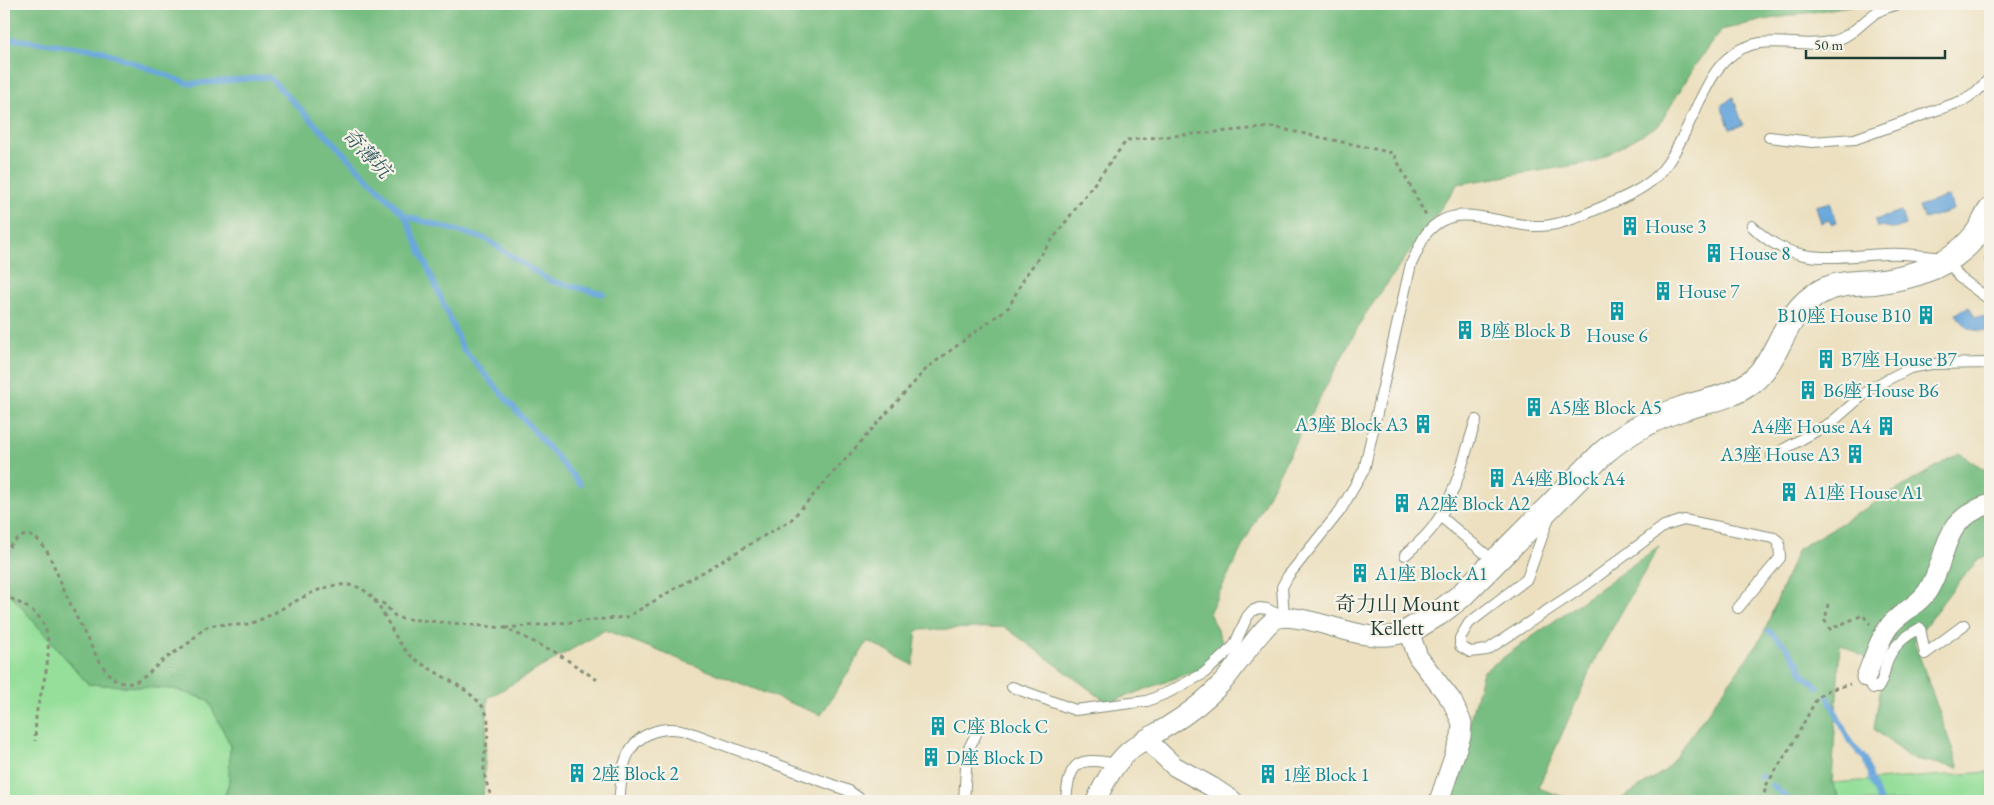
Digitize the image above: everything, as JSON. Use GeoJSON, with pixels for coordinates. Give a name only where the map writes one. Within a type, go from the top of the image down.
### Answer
{"type":"FeatureCollection","features":[{"type":"Feature","properties":{"kind":"street"},"geometry":{"type":"LineString","coordinates":[[1096,801],[1117,764],[1130,750],[1186,715],[1201,702],[1230,674],[1266,626],[1274,619],[1284,617],[1310,620],[1374,636],[1397,635],[1409,630],[1450,605],[1603,454],[1629,433],[1660,416],[1728,395],[1753,381],[1766,366],[1797,312],[1816,295],[1834,287],[1904,277],[1926,270],[1948,259],[1969,244],[1990,211]]}},
{"type":"Feature","properties":{"kind":"street"},"geometry":{"type":"LineString","coordinates":[[1866,677],[1888,629],[1926,593],[1937,572],[1948,538],[1956,525],[1971,512],[1990,504]]}},
{"type":"Feature","properties":{"kind":"street"},"geometry":{"type":"LineString","coordinates":[[1409,630],[1418,657],[1452,701],[1462,723],[1461,736],[1439,801]]}},
{"type":"Feature","properties":{"kind":"street"},"geometry":{"type":"LineString","coordinates":[[1146,739],[1174,766],[1225,799]]}},
{"type":"Feature","properties":{"kind":"lane"},"geometry":{"type":"LineString","coordinates":[[1012,687],[1076,710],[1147,701],[1203,674],[1234,646],[1247,617],[1252,611],[1259,608],[1267,609],[1284,617],[1282,587],[1288,576],[1340,511],[1364,470],[1411,264],[1425,236],[1432,228],[1454,217],[1472,215],[1533,226],[1553,224],[1588,213],[1630,193],[1652,180],[1666,165],[1717,70],[1736,52],[1747,45],[1761,42],[1826,43],[1837,40],[1857,29],[1878,12],[1898,4]]}},
{"type":"Feature","properties":{"kind":"lane"},"geometry":{"type":"LineString","coordinates":[[1769,137],[1812,142],[1855,139],[1962,101],[1976,92],[1990,78]]}},
{"type":"Feature","properties":{"kind":"lane"},"geometry":{"type":"LineString","coordinates":[[1752,226],[1773,244],[1800,255],[1830,258],[1920,254],[1948,259],[1959,277],[1990,300]]}},
{"type":"Feature","properties":{"kind":"lane"},"geometry":{"type":"LineString","coordinates":[[1772,456],[1832,422],[1871,388],[1910,368],[1931,364],[1990,363]]}},
{"type":"Feature","properties":{"kind":"lane"},"geometry":{"type":"LineString","coordinates":[[1405,555],[1420,542],[1440,516],[1451,495],[1476,420]]}},
{"type":"Feature","properties":{"kind":"lane"},"geometry":{"type":"LineString","coordinates":[[1555,502],[1527,579],[1469,622],[1460,638],[1460,646],[1470,652],[1487,650],[1586,585],[1664,526],[1684,520],[1774,538],[1779,542],[1780,558],[1738,608]]}},
{"type":"Feature","properties":{"kind":"lane"},"geometry":{"type":"LineString","coordinates":[[1440,516],[1495,562]]}},
{"type":"Feature","properties":{"kind":"lane"},"geometry":{"type":"LineString","coordinates":[[1866,677],[1874,688],[1878,688],[1882,684],[1889,656],[1900,640],[1920,628],[1925,654],[1964,625]]}},
{"type":"Feature","properties":{"kind":"lane"},"geometry":{"type":"LineString","coordinates":[[619,801],[624,767],[630,750],[636,742],[651,732],[669,728],[686,732],[849,791],[863,801]]}},
{"type":"Feature","properties":{"kind":"lane"},"geometry":{"type":"LineString","coordinates":[[964,801],[967,752],[978,730]]}},
{"type":"Feature","properties":{"kind":"lane"},"geometry":{"type":"LineString","coordinates":[[1066,801],[1069,777],[1079,765],[1094,760],[1117,764]]}},
{"type":"Feature","properties":{"kind":"path"},"geometry":{"type":"LineString","coordinates":[[4,553],[16,538],[22,535],[31,535],[40,541],[51,558],[96,657],[111,676],[125,683],[141,680],[163,660],[203,630],[215,624],[239,626],[253,623],[318,591],[340,585],[360,588],[374,600],[384,604],[397,618],[505,628],[627,617],[791,520],[927,368],[1009,307],[1025,276],[1127,140],[1273,127],[1393,153],[1432,228]]}},
{"type":"Feature","properties":{"kind":"path"},"geometry":{"type":"LineString","coordinates":[[4,594],[36,614],[42,624],[46,639],[48,660],[36,716],[35,741]]}},
{"type":"Feature","properties":{"kind":"path"},"geometry":{"type":"LineString","coordinates":[[374,600],[400,644],[411,656],[471,695],[484,709],[488,728],[484,768],[493,801]]}},
{"type":"Feature","properties":{"kind":"path"},"geometry":{"type":"LineString","coordinates":[[1828,604],[1825,621],[1830,629],[1863,616],[1870,624],[1868,632]]}},
{"type":"Feature","properties":{"kind":"path"},"geometry":{"type":"LineString","coordinates":[[505,628],[554,652],[598,681]]}},
{"type":"Feature","properties":{"kind":"path"},"geometry":{"type":"LineString","coordinates":[[1762,801],[1767,784],[1818,698],[1829,690],[1857,682],[1866,677]]}},
{"type":"Feature","properties":{"kind":"green space"},"geometry":{"type":"Polygon","coordinates":[[[4,4],[1861,4],[1764,20],[1721,30],[1696,64],[1659,125],[1594,162],[1458,184],[1364,316],[1277,477],[1209,613],[1230,658],[1108,703],[1005,627],[917,630],[913,665],[868,641],[821,715],[605,630],[488,698],[483,801],[223,801],[229,782],[230,744],[208,700],[174,689],[88,684],[4,587],[4,4]]]}},
{"type":"Feature","properties":{"kind":"green space"},"geometry":{"type":"Polygon","coordinates":[[[1959,453],[1990,473],[1990,555],[1979,559],[1951,591],[1914,641],[1959,768],[1910,758],[1874,729],[1884,668],[1840,644],[1832,783],[1841,801],[1618,801],[1666,770],[1762,637],[1798,549],[1959,453]]]}},
{"type":"Feature","properties":{"kind":"green space"},"geometry":{"type":"Polygon","coordinates":[[[1659,546],[1596,657],[1538,788],[1575,801],[1448,801],[1483,672],[1659,546]]]}},
{"type":"Feature","properties":{"kind":"green space"},"geometry":{"type":"Polygon","coordinates":[[[4,587],[88,684],[174,689],[208,700],[230,744],[229,782],[223,801],[4,801],[4,587]]]}},
{"type":"Feature","properties":{"kind":"green space"},"geometry":{"type":"Polygon","coordinates":[[[1990,772],[1990,801],[1841,801],[1832,783],[1990,772]]]}},
{"type":"Feature","properties":{"kind":"water"},"geometry":{"type":"Polygon","coordinates":[[[1733,97],[1743,125],[1730,129],[1721,106],[1733,97]]]}},
{"type":"Feature","properties":{"kind":"water"},"geometry":{"type":"Polygon","coordinates":[[[1949,196],[1953,210],[1924,219],[1919,206],[1949,196]]]}},
{"type":"Feature","properties":{"kind":"water"},"geometry":{"type":"Polygon","coordinates":[[[1830,202],[1837,222],[1831,224],[1829,220],[1821,223],[1816,206],[1830,202]]]}},
{"type":"Feature","properties":{"kind":"water"},"geometry":{"type":"Polygon","coordinates":[[[1901,211],[1905,225],[1895,229],[1882,226],[1877,228],[1875,220],[1901,211]]]}},
{"type":"Feature","properties":{"kind":"water"},"geometry":{"type":"Polygon","coordinates":[[[1969,306],[1975,317],[1989,317],[1989,331],[1973,330],[1963,324],[1956,314],[1969,306]]]}},
{"type":"Feature","properties":{"kind":"waterway","name":"奇薄坑"},"geometry":{"type":"LineString","coordinates":[[4,38],[100,50],[189,84],[269,77],[405,216],[463,349],[580,484]]}},
{"type":"Feature","properties":{"kind":"waterway"},"geometry":{"type":"LineString","coordinates":[[405,216],[486,239],[551,281],[603,294]]}},
{"type":"Feature","properties":{"kind":"waterway"},"geometry":{"type":"LineString","coordinates":[[1769,631],[1786,646],[1799,664],[1802,673],[1818,687]]}},
{"type":"Feature","properties":{"kind":"waterway"},"geometry":{"type":"LineString","coordinates":[[1828,697],[1850,742],[1865,759],[1880,801]]}},
{"type":"Feature","properties":{"kind":"waterway"},"geometry":{"type":"LineString","coordinates":[[1772,785],[1791,801]]}},
{"type":"Feature","properties":{"kind":"place","name":"House 3"},"geometry":{"type":"Point","coordinates":[1630,226]}},
{"type":"Feature","properties":{"kind":"place","name":"House 8"},"geometry":{"type":"Point","coordinates":[1714,253]}},
{"type":"Feature","properties":{"kind":"place","name":"House 7"},"geometry":{"type":"Point","coordinates":[1663,291]}},
{"type":"Feature","properties":{"kind":"place","name":"House 6"},"geometry":{"type":"Point","coordinates":[1617,311]}},
{"type":"Feature","properties":{"kind":"place","name":"B10座 House B10"},"geometry":{"type":"Point","coordinates":[1926,315]}},
{"type":"Feature","properties":{"kind":"place","name":"B座 Block B"},"geometry":{"type":"Point","coordinates":[1465,330]}},
{"type":"Feature","properties":{"kind":"place","name":"B7座 House B7"},"geometry":{"type":"Point","coordinates":[1826,359]}},
{"type":"Feature","properties":{"kind":"place","name":"B6座 House B6"},"geometry":{"type":"Point","coordinates":[1808,390]}},
{"type":"Feature","properties":{"kind":"place","name":"A5座 Block A5"},"geometry":{"type":"Point","coordinates":[1534,407]}},
{"type":"Feature","properties":{"kind":"place","name":"A3座 Block A3"},"geometry":{"type":"Point","coordinates":[1423,424]}},
{"type":"Feature","properties":{"kind":"place","name":"A4座 House A4"},"geometry":{"type":"Point","coordinates":[1886,426]}},
{"type":"Feature","properties":{"kind":"place","name":"A3座 House A3"},"geometry":{"type":"Point","coordinates":[1855,454]}},
{"type":"Feature","properties":{"kind":"place","name":"A4座 Block A4"},"geometry":{"type":"Point","coordinates":[1497,478]}},
{"type":"Feature","properties":{"kind":"place","name":"A1座 House A1"},"geometry":{"type":"Point","coordinates":[1789,492]}},
{"type":"Feature","properties":{"kind":"place","name":"A2座 Block A2"},"geometry":{"type":"Point","coordinates":[1402,503]}},
{"type":"Feature","properties":{"kind":"place","name":"A1座 Block A1"},"geometry":{"type":"Point","coordinates":[1360,573]}},
{"type":"Feature","properties":{"kind":"place","name":"C座 Block C"},"geometry":{"type":"Point","coordinates":[938,726]}},
{"type":"Feature","properties":{"kind":"place","name":"D座 Block D"},"geometry":{"type":"Point","coordinates":[931,757]}},
{"type":"Feature","properties":{"kind":"place","name":"2座 Block 2"},"geometry":{"type":"Point","coordinates":[577,773]}},
{"type":"Feature","properties":{"kind":"place","name":"1座 Block 1"},"geometry":{"type":"Point","coordinates":[1268,774]}},
{"type":"Feature","properties":{"kind":"district","name":"奇力山 Mount Kellett"},"geometry":{"type":"Point","coordinates":[1397,615]}}]}
